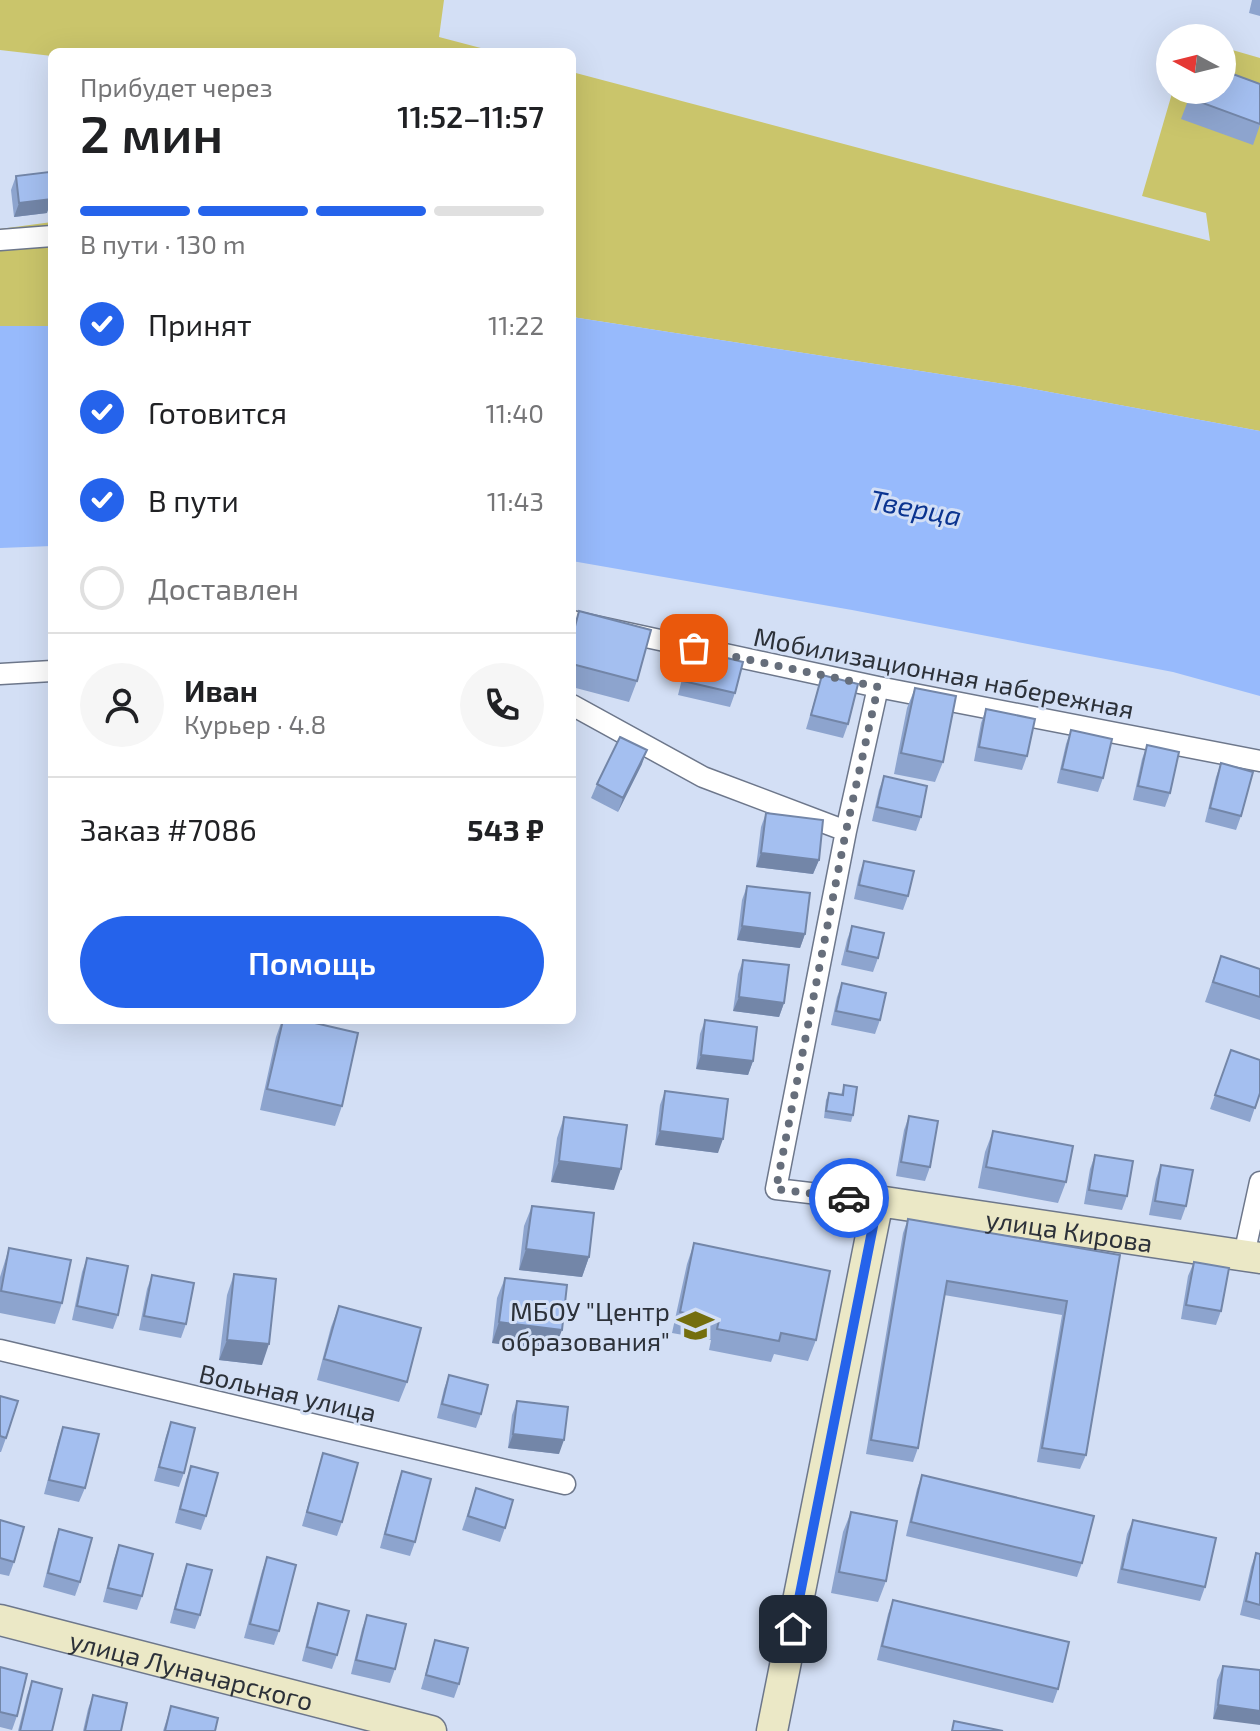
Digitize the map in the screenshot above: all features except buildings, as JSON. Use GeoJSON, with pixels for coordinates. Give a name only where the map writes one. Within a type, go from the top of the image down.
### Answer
{"type":"FeatureCollection","features":[{"type":"Feature","properties":{"kind":"street"},"geometry":{"type":"LineString","coordinates":[[0,240],[48,236]]}},
{"type":"Feature","properties":{"kind":"street","name":"Мобилизационная набережная"},"geometry":{"type":"LineString","coordinates":[[576,622],[878,687],[1260,761]]}},
{"type":"Feature","properties":{"kind":"street"},"geometry":{"type":"LineString","coordinates":[[0,674],[48,671]]}},
{"type":"Feature","properties":{"kind":"street"},"geometry":{"type":"LineString","coordinates":[[772,1731],[878,1201],[776,1189],[846,831],[878,687]]}},
{"type":"Feature","properties":{"kind":"street"},"geometry":{"type":"LineString","coordinates":[[576,707],[703,777],[846,831]]}},
{"type":"Feature","properties":{"kind":"street"},"geometry":{"type":"LineString","coordinates":[[1252,1256],[1260,1182]]}},
{"type":"Feature","properties":{"kind":"street","name":"улица Кирова"},"geometry":{"type":"LineString","coordinates":[[878,1201],[1252,1256]]}},
{"type":"Feature","properties":{"kind":"street","name":"Вольная улица"},"geometry":{"type":"LineString","coordinates":[[0,1350],[565,1484]]}},
{"type":"Feature","properties":{"kind":"street","name":"улица Луначарского"},"geometry":{"type":"LineString","coordinates":[[0,1620],[431,1731]]}},
{"type":"Feature","properties":{"kind":"shaded area"},"geometry":{"type":"Polygon","coordinates":[[[0,0],[444,0],[439,37],[481,48],[48,48],[48,56],[0,50],[0,0]]]}},
{"type":"Feature","properties":{"kind":"shaded area"},"geometry":{"type":"Polygon","coordinates":[[[1236,51],[1260,58],[1260,431],[1017,386],[576,318],[576,73],[1210,241],[1206,213],[1142,196],[1169,104],[1236,104],[1236,51]]]}},
{"type":"Feature","properties":{"kind":"shaded area"},"geometry":{"type":"Polygon","coordinates":[[[48,223],[48,326],[0,326],[0,229],[48,223]]]}},
{"type":"Feature","properties":{"kind":"water","name":"Тверца"},"geometry":{"type":"Polygon","coordinates":[[[576,318],[1017,386],[1260,431],[1260,696],[1173,672],[852,610],[576,562],[576,318]]]}},
{"type":"Feature","properties":{"kind":"water"},"geometry":{"type":"Polygon","coordinates":[[[0,326],[48,326],[48,546],[0,548],[0,326]]]}},
{"type":"Feature","properties":{"kind":"way so far"},"geometry":{"type":"LineString","coordinates":[[694,648],[878,687],[846,831],[776,1189],[849,1198]]}},
{"type":"Feature","properties":{"kind":"place","name":"МБОУ \"Центр образования\""},"geometry":{"type":"Point","coordinates":[696,1325]}},
{"type":"Feature","properties":{"kind":"route"},"geometry":{"type":"LineString","coordinates":[[793,1629],[878,1201],[849,1198]]}}]}
